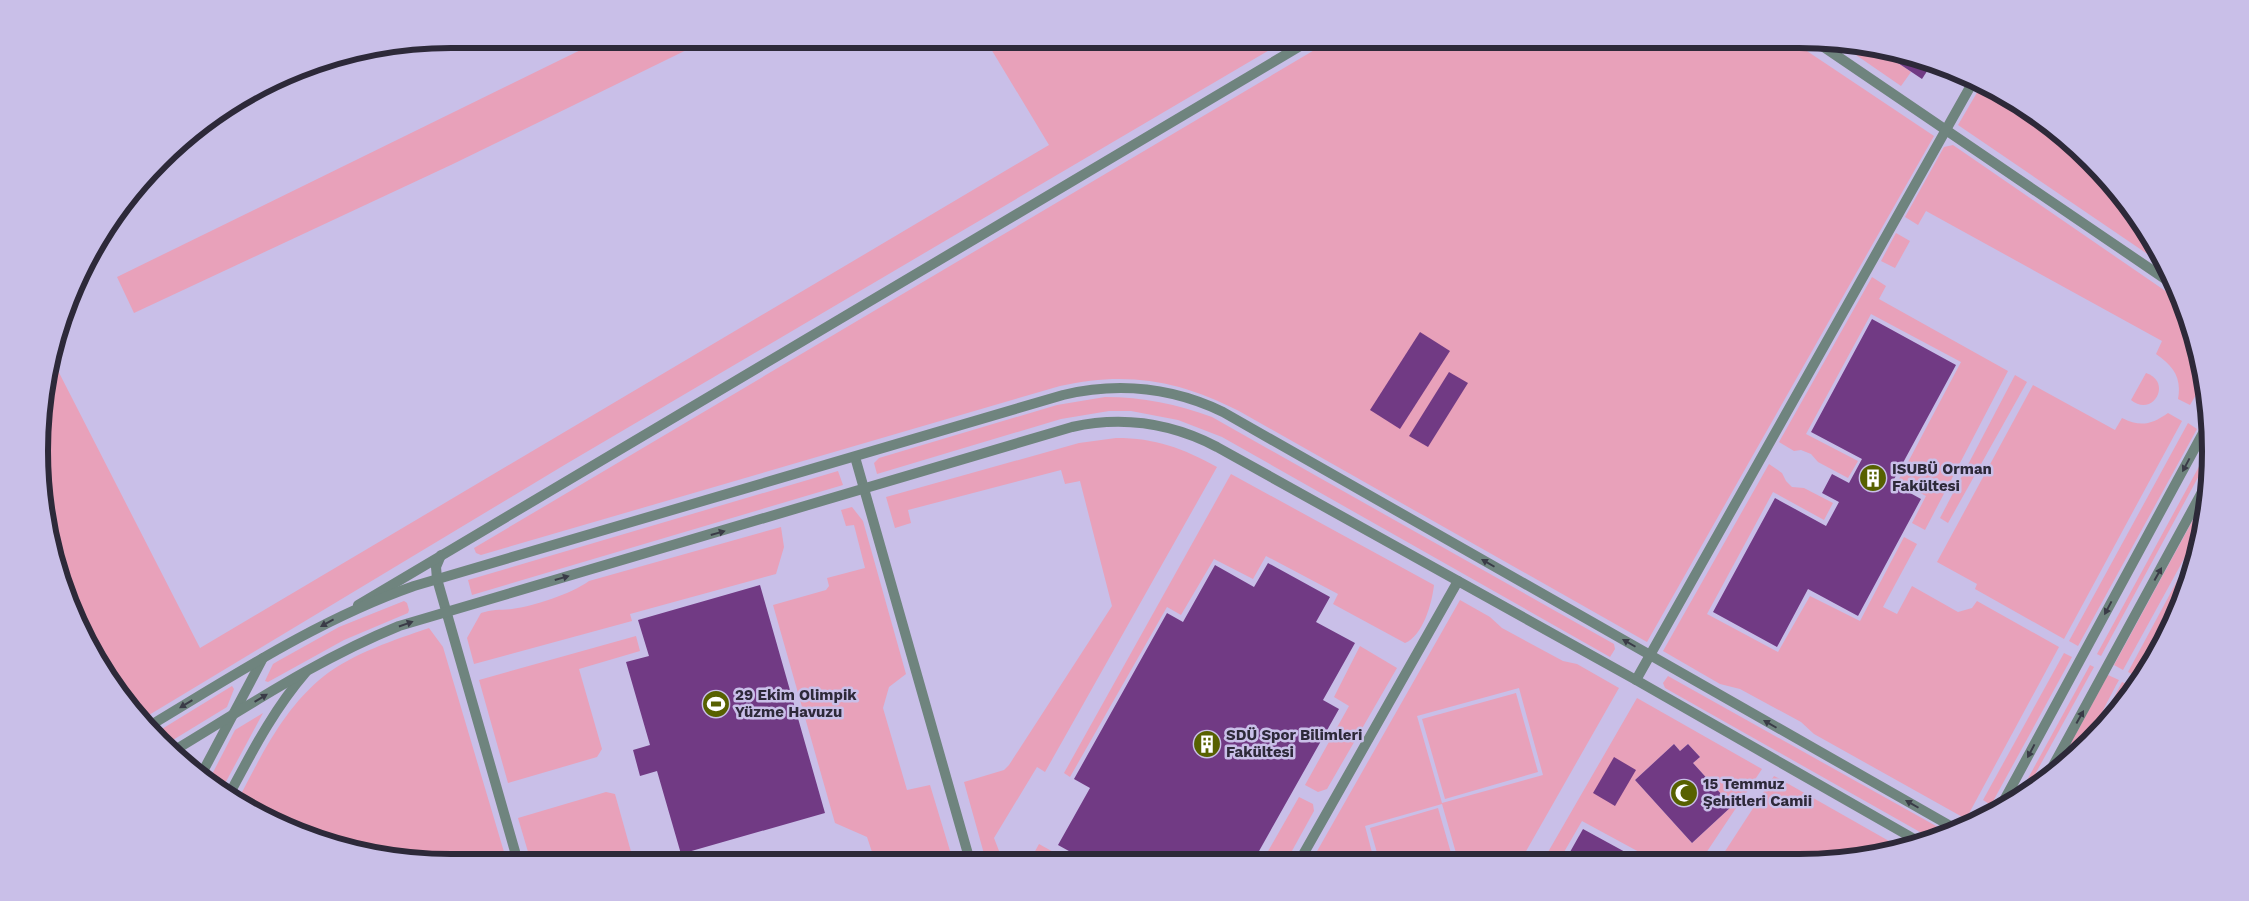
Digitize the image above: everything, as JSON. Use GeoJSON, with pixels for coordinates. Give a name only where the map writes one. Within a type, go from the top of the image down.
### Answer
{"type":"FeatureCollection","features":[{"type":"Feature","properties":{"kind":"street"},"geometry":{"type":"LineString","coordinates":[[155,723],[263,658],[345,613],[441,554],[1297,48]]}},
{"type":"Feature","properties":{"kind":"street"},"geometry":{"type":"LineString","coordinates":[[1824,48],[2163,278]]}},
{"type":"Feature","properties":{"kind":"street"},"geometry":{"type":"LineString","coordinates":[[1636,680],[1971,86]]}},
{"type":"Feature","properties":{"kind":"street"},"geometry":{"type":"LineString","coordinates":[[345,613],[389,594],[437,579],[1075,392],[1104,388],[1133,388],[1180,396],[1213,407],[1948,825]]}},
{"type":"Feature","properties":{"kind":"street"},"geometry":{"type":"LineString","coordinates":[[179,747],[307,671],[377,635],[446,611],[1072,427],[1101,422],[1141,422],[1180,431],[1208,442],[1636,680],[1911,837]]}},
{"type":"Feature","properties":{"kind":"street"},"geometry":{"type":"LineString","coordinates":[[2006,796],[2201,436]]}},
{"type":"Feature","properties":{"kind":"street"},"geometry":{"type":"LineString","coordinates":[[855,457],[968,854]]}},
{"type":"Feature","properties":{"kind":"street"},"geometry":{"type":"LineString","coordinates":[[2057,759],[2199,499]]}},
{"type":"Feature","properties":{"kind":"street"},"geometry":{"type":"LineString","coordinates":[[441,554],[436,568],[437,579],[516,854]]}},
{"type":"Feature","properties":{"kind":"street"},"geometry":{"type":"LineString","coordinates":[[1303,854],[1458,581]]}},
{"type":"Feature","properties":{"kind":"street"},"geometry":{"type":"LineString","coordinates":[[204,769],[263,658]]}},
{"type":"Feature","properties":{"kind":"street"},"geometry":{"type":"LineString","coordinates":[[232,789],[269,721],[289,692],[307,671]]}},
{"type":"Feature","properties":{"kind":"shaded area"},"geometry":{"type":"Polygon","coordinates":[[[585,48],[691,48],[453,164],[134,313],[117,277],[585,48]]]}},
{"type":"Feature","properties":{"kind":"shaded area"},"geometry":{"type":"Polygon","coordinates":[[[990,48],[1273,48],[566,464],[148,716],[115,674],[89,629],[78,605],[61,555],[51,503],[48,477],[48,424],[56,367],[200,648],[1049,145],[990,48]]]}},
{"type":"Feature","properties":{"kind":"shaded area"},"geometry":{"type":"Polygon","coordinates":[[[1318,48],[1802,48],[1934,136],[1647,642],[1239,411],[1195,392],[1152,381],[1130,379],[1084,381],[1060,386],[481,555],[476,553],[474,548],[1318,48]]]}},
{"type":"Feature","properties":{"kind":"shaded area"},"geometry":{"type":"Polygon","coordinates":[[[1850,51],[1900,60],[1898,63],[1911,72],[1901,86],[1850,51]]]}},
{"type":"Feature","properties":{"kind":"shaded area"},"geometry":{"type":"Polygon","coordinates":[[[1979,90],[2022,115],[2064,148],[2101,185],[2134,227],[2152,257],[1958,125],[1979,90]]]}},
{"type":"Feature","properties":{"kind":"shaded area"},"geometry":{"type":"Polygon","coordinates":[[[1953,145],[2170,294],[2188,346],[2194,372],[2197,393],[2190,405],[2178,399],[2179,384],[2175,373],[2156,354],[2162,341],[1926,211],[1918,225],[1905,217],[1944,147],[1953,145]]]}},
{"type":"Feature","properties":{"kind":"shaded area"},"geometry":{"type":"Polygon","coordinates":[[[1896,233],[1910,241],[1895,268],[1881,261],[1896,233]]]}},
{"type":"Feature","properties":{"kind":"shaded area"},"geometry":{"type":"Polygon","coordinates":[[[1872,277],[1886,286],[1879,299],[2008,371],[1925,530],[1912,523],[1926,496],[1898,481],[1961,362],[1871,314],[1806,434],[1858,461],[1848,478],[1818,462],[1811,454],[1801,450],[1794,451],[1779,442],[1872,277]]]}},
{"type":"Feature","properties":{"kind":"shaded area"},"geometry":{"type":"Polygon","coordinates":[[[2146,373],[2154,377],[2159,390],[2153,402],[2146,405],[2131,400],[2146,373]]]}},
{"type":"Feature","properties":{"kind":"shaded area"},"geometry":{"type":"Polygon","coordinates":[[[2015,375],[2027,382],[1948,523],[1940,518],[2015,375]]]}},
{"type":"Feature","properties":{"kind":"shaded area"},"geometry":{"type":"Polygon","coordinates":[[[2033,385],[2115,430],[2122,418],[2140,424],[2151,422],[2168,413],[2182,421],[2064,639],[1975,589],[1977,584],[1937,562],[2033,385]]]}},
{"type":"Feature","properties":{"kind":"shaded area"},"geometry":{"type":"Polygon","coordinates":[[[1105,397],[1133,398],[1160,402],[1212,417],[1614,644],[1615,649],[1610,657],[1222,437],[1178,420],[1131,411],[1109,411],[1061,419],[877,474],[874,463],[879,458],[1057,405],[1105,397]]]}},
{"type":"Feature","properties":{"kind":"shaded area"},"geometry":{"type":"Polygon","coordinates":[[[2188,423],[2197,429],[2078,646],[2069,641],[2188,423]]]}},
{"type":"Feature","properties":{"kind":"shaded area"},"geometry":{"type":"Polygon","coordinates":[[[1116,438],[1156,442],[1180,449],[1217,467],[1045,772],[1037,767],[994,838],[1000,854],[984,854],[964,782],[1004,770],[1009,765],[1112,606],[1080,481],[1065,484],[1061,470],[908,510],[911,523],[895,528],[886,497],[1079,443],[1116,438]]]}},
{"type":"Feature","properties":{"kind":"shaded area"},"geometry":{"type":"Polygon","coordinates":[[[2202,462],[2201,472],[2101,656],[2097,654],[2202,462]]]}},
{"type":"Feature","properties":{"kind":"shaded area"},"geometry":{"type":"Polygon","coordinates":[[[1769,464],[1782,473],[1792,487],[1804,488],[1833,503],[1824,520],[1773,492],[1707,614],[1778,652],[1810,596],[1860,621],[1904,537],[1917,544],[1883,607],[1897,614],[1912,586],[1958,612],[1972,608],[1977,601],[2059,647],[1967,816],[1964,818],[1814,734],[1801,722],[1740,689],[1720,684],[1663,651],[1769,464]]]}},
{"type":"Feature","properties":{"kind":"shaded area"},"geometry":{"type":"Polygon","coordinates":[[[838,471],[843,485],[472,595],[468,580],[838,471]]]}},
{"type":"Feature","properties":{"kind":"shaded area"},"geometry":{"type":"Polygon","coordinates":[[[1231,474],[1434,585],[1429,609],[1422,626],[1417,634],[1405,643],[1333,604],[1338,594],[1266,556],[1253,579],[1214,559],[1181,615],[1167,607],[1070,777],[1064,773],[1231,474]]]}},
{"type":"Feature","properties":{"kind":"shaded area"},"geometry":{"type":"Polygon","coordinates":[[[852,507],[863,521],[906,674],[889,687],[883,708],[907,790],[930,785],[951,854],[873,854],[867,837],[835,823],[773,605],[826,590],[829,586],[827,578],[865,568],[854,525],[846,526],[841,510],[852,507]]]}},
{"type":"Feature","properties":{"kind":"shaded area"},"geometry":{"type":"Polygon","coordinates":[[[2196,514],[2189,549],[2123,670],[2114,665],[2196,514]]]}},
{"type":"Feature","properties":{"kind":"shaded area"},"geometry":{"type":"Polygon","coordinates":[[[781,527],[784,547],[776,574],[630,614],[632,621],[474,664],[467,638],[481,613],[512,609],[541,602],[563,595],[589,581],[781,527]]]}},
{"type":"Feature","properties":{"kind":"shaded area"},"geometry":{"type":"Polygon","coordinates":[[[2184,569],[2171,605],[2148,652],[2133,675],[2128,672],[2184,569]]]}},
{"type":"Feature","properties":{"kind":"shaded area"},"geometry":{"type":"Polygon","coordinates":[[[1460,600],[1490,617],[1502,628],[1563,661],[1577,664],[1619,688],[1524,854],[1456,854],[1442,804],[1365,826],[1372,854],[1315,854],[1460,600]],[[1519,688],[1417,716],[1442,803],[1543,775],[1519,688]]]}},
{"type":"Feature","properties":{"kind":"shaded area"},"geometry":{"type":"Polygon","coordinates":[[[404,601],[407,603],[408,613],[344,640],[268,682],[265,681],[273,664],[278,661],[339,627],[404,601]]]}},
{"type":"Feature","properties":{"kind":"shaded area"},"geometry":{"type":"Polygon","coordinates":[[[429,628],[443,647],[505,854],[424,853],[372,846],[346,840],[296,823],[241,795],[275,732],[297,702],[310,689],[324,676],[348,660],[402,637],[429,628]]]}},
{"type":"Feature","properties":{"kind":"shaded area"},"geometry":{"type":"Polygon","coordinates":[[[636,636],[640,651],[579,669],[602,749],[597,757],[508,783],[479,680],[636,636]]]}},
{"type":"Feature","properties":{"kind":"shaded area"},"geometry":{"type":"Polygon","coordinates":[[[1360,646],[1397,668],[1327,789],[1318,792],[1305,785],[1349,706],[1334,697],[1360,646]]]}},
{"type":"Feature","properties":{"kind":"shaded area"},"geometry":{"type":"Polygon","coordinates":[[[2064,653],[2072,657],[1991,805],[1983,800],[2064,653]]]}},
{"type":"Feature","properties":{"kind":"shaded area"},"geometry":{"type":"Polygon","coordinates":[[[2090,665],[2094,667],[2033,778],[2025,784],[2090,665]]]}},
{"type":"Feature","properties":{"kind":"shaded area"},"geometry":{"type":"Polygon","coordinates":[[[2108,675],[2119,680],[2100,717],[2067,750],[2108,675]]]}},
{"type":"Feature","properties":{"kind":"shaded area"},"geometry":{"type":"Polygon","coordinates":[[[1668,676],[1939,828],[1923,834],[1665,688],[1663,683],[1668,676]]]}},
{"type":"Feature","properties":{"kind":"shaded area"},"geometry":{"type":"Polygon","coordinates":[[[2122,682],[2127,684],[2109,707],[2122,682]]]}},
{"type":"Feature","properties":{"kind":"shaded area"},"geometry":{"type":"Polygon","coordinates":[[[232,686],[234,689],[227,707],[172,741],[161,730],[232,686]]]}},
{"type":"Feature","properties":{"kind":"shaded area"},"geometry":{"type":"Polygon","coordinates":[[[1516,693],[1538,772],[1445,799],[1422,719],[1516,693]]]}},
{"type":"Feature","properties":{"kind":"shaded area"},"geometry":{"type":"Polygon","coordinates":[[[1637,698],[1762,769],[1705,854],[1643,854],[1582,821],[1563,854],[1547,854],[1637,698]],[[1674,744],[1635,780],[1692,843],[1732,806],[1693,763],[1700,757],[1688,744],[1680,751],[1674,744]]]}},
{"type":"Feature","properties":{"kind":"shaded area"},"geometry":{"type":"Polygon","coordinates":[[[263,713],[225,784],[212,775],[235,730],[263,713]]]}},
{"type":"Feature","properties":{"kind":"shaded area"},"geometry":{"type":"Polygon","coordinates":[[[1774,776],[1892,843],[1825,853],[1723,854],[1774,776]]]}},
{"type":"Feature","properties":{"kind":"shaded area"},"geometry":{"type":"Polygon","coordinates":[[[606,792],[615,794],[632,854],[529,854],[518,818],[606,792]]]}},
{"type":"Feature","properties":{"kind":"shaded area"},"geometry":{"type":"Polygon","coordinates":[[[1299,797],[1313,804],[1314,811],[1290,854],[1266,854],[1299,797]]]}},
{"type":"Feature","properties":{"kind":"shaded area"},"geometry":{"type":"Polygon","coordinates":[[[1438,808],[1451,854],[1377,854],[1370,828],[1438,808]]]}},
{"type":"Feature","properties":{"kind":"shaded area"},"geometry":{"type":"Polygon","coordinates":[[[1039,844],[1057,854],[1034,854],[1039,844]]]}},
{"type":"Feature","properties":{"kind":"building"},"geometry":{"type":"Polygon","coordinates":[[[1900,60],[1928,69],[1922,79],[1898,63],[1900,60]]]}},
{"type":"Feature","properties":{"kind":"building","name":"ISUBÜ Orman Fakültesi"},"geometry":{"type":"Polygon","coordinates":[[[1872,319],[1956,365],[1892,483],[1921,499],[1858,616],[1808,589],[1777,647],[1713,612],[1775,498],[1826,526],[1839,502],[1822,493],[1832,474],[1849,483],[1862,459],[1811,432],[1872,319]]]}},
{"type":"Feature","properties":{"kind":"building"},"geometry":{"type":"Polygon","coordinates":[[[1420,332],[1450,351],[1400,429],[1370,410],[1420,332]]]}},
{"type":"Feature","properties":{"kind":"building"},"geometry":{"type":"Polygon","coordinates":[[[1449,372],[1468,383],[1428,447],[1409,436],[1449,372]]]}},
{"type":"Feature","properties":{"kind":"building","name":"SDÜ Spor Bilimleri Fakültesi"},"geometry":{"type":"Polygon","coordinates":[[[1268,563],[1330,597],[1316,622],[1355,643],[1323,700],[1339,709],[1257,854],[1074,854],[1058,845],[1090,788],[1074,779],[1167,613],[1183,622],[1215,565],[1254,587],[1268,563]]]}},
{"type":"Feature","properties":{"kind":"building","name":"29 Ekim Olimpik Yüzme Havuzu"},"geometry":{"type":"Polygon","coordinates":[[[760,585],[825,813],[681,854],[657,771],[640,776],[633,750],[650,745],[626,662],[649,656],[638,620],[760,585]]]}},
{"type":"Feature","properties":{"kind":"building","name":"15 Temmuz Şehitleri Camii"},"geometry":{"type":"Polygon","coordinates":[[[1674,744],[1680,751],[1688,744],[1700,757],[1693,763],[1732,806],[1692,843],[1635,780],[1674,744]]]}},
{"type":"Feature","properties":{"kind":"building"},"geometry":{"type":"Polygon","coordinates":[[[1614,757],[1636,770],[1615,806],[1593,793],[1614,757]]]}},
{"type":"Feature","properties":{"kind":"building"},"geometry":{"type":"Polygon","coordinates":[[[1583,829],[1629,854],[1569,854],[1583,829]]]}},
{"type":"Feature","properties":{"kind":"place","name":"ISUBÜ Orman Fakültesi"},"geometry":{"type":"Point","coordinates":[1873,478]}},
{"type":"Feature","properties":{"kind":"place","name":"29 Ekim Olimpik Yüzme Havuzu"},"geometry":{"type":"Point","coordinates":[716,704]}},
{"type":"Feature","properties":{"kind":"place","name":"SDÜ Spor Bilimleri Fakültesi"},"geometry":{"type":"Point","coordinates":[1207,744]}},
{"type":"Feature","properties":{"kind":"place","name":"15 Temmuz Şehitleri Camii"},"geometry":{"type":"Point","coordinates":[1684,793]}}]}
